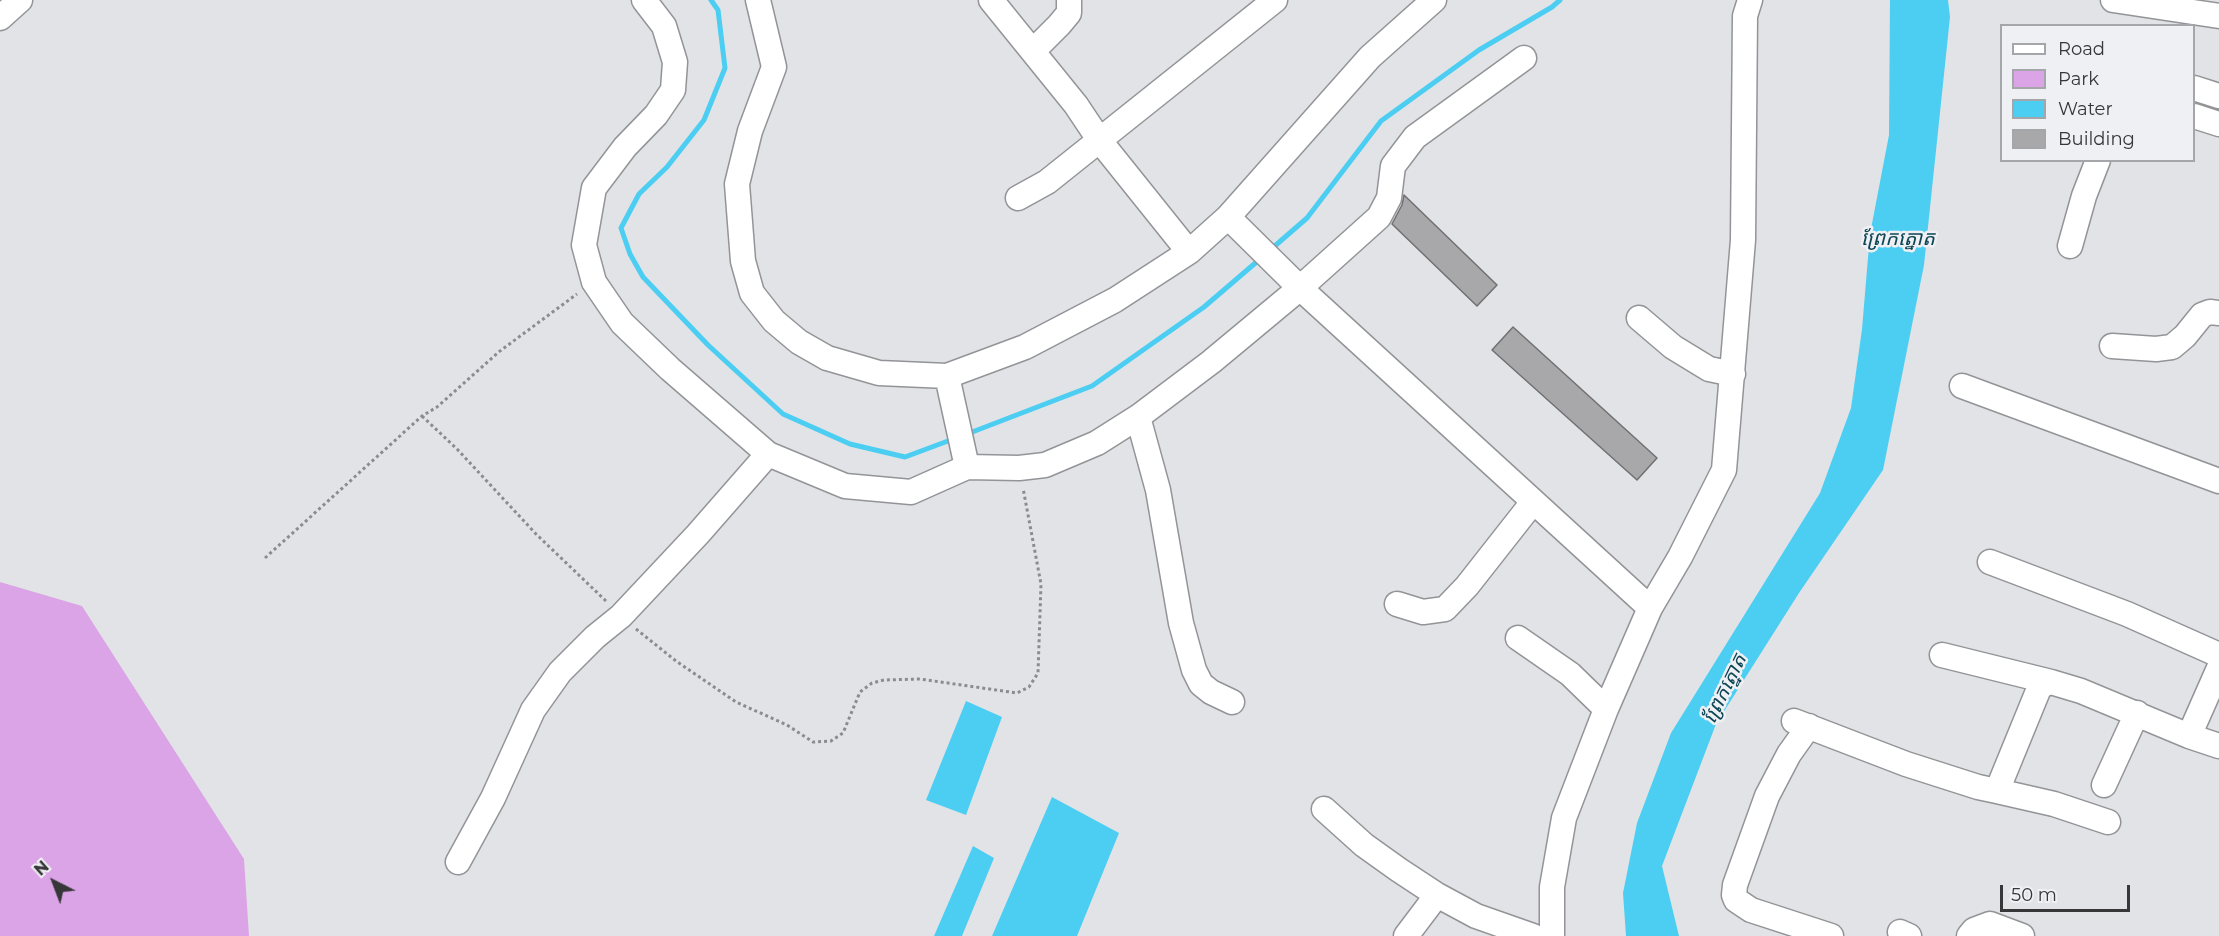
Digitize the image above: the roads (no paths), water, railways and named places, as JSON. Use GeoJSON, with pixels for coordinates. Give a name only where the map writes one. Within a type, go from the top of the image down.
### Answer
{"type":"FeatureCollection","features":[{"type":"Feature","properties":{"kind":"street"},"geometry":{"type":"LineString","coordinates":[[0,18],[20,0]]}},
{"type":"Feature","properties":{"kind":"street"},"geometry":{"type":"LineString","coordinates":[[644,0],[664,26],[675,62],[673,90],[656,115],[625,147],[594,188],[584,245],[594,282],[622,323],[670,369],[768,454],[844,486],[911,492],[967,467],[1019,468],[1045,465],[1097,443],[1138,417],[1211,362],[1380,217],[1389,198],[1393,166],[1415,137],[1524,58]]}},
{"type":"Feature","properties":{"kind":"street"},"geometry":{"type":"LineString","coordinates":[[758,0],[774,67],[750,131],[737,184],[743,261],[752,292],[774,321],[799,342],[827,358],[879,373],[947,376],[1025,347],[1115,300],[1189,252],[1228,217],[1370,57],[1434,0]]}},
{"type":"Feature","properties":{"kind":"street"},"geometry":{"type":"LineString","coordinates":[[992,0],[1189,252]]}},
{"type":"Feature","properties":{"kind":"street"},"geometry":{"type":"LineString","coordinates":[[1033,51],[1069,13],[1069,0]]}},
{"type":"Feature","properties":{"kind":"street"},"geometry":{"type":"LineString","coordinates":[[1018,198],[1047,182],[1275,0]]}},
{"type":"Feature","properties":{"kind":"street"},"geometry":{"type":"LineString","coordinates":[[1552,936],[1552,887],[1564,818],[1606,709],[1650,608],[1680,557],[1724,470],[1743,240],[1745,16],[1750,0]]}},
{"type":"Feature","properties":{"kind":"street"},"geometry":{"type":"LineString","coordinates":[[2113,0],[2219,16]]}},
{"type":"Feature","properties":{"kind":"street"},"geometry":{"type":"LineString","coordinates":[[2195,89],[2219,96]]}},
{"type":"Feature","properties":{"kind":"street"},"geometry":{"type":"LineString","coordinates":[[2195,117],[2219,124]]}},
{"type":"Feature","properties":{"kind":"street"},"geometry":{"type":"LineString","coordinates":[[2070,246],[2084,196],[2097,162]]}},
{"type":"Feature","properties":{"kind":"street"},"geometry":{"type":"LineString","coordinates":[[1228,217],[1300,288],[1650,608]]}},
{"type":"Feature","properties":{"kind":"street"},"geometry":{"type":"LineString","coordinates":[[2112,346],[2156,350],[2172,347],[2185,336],[2202,315],[2210,312],[2219,313]]}},
{"type":"Feature","properties":{"kind":"street"},"geometry":{"type":"LineString","coordinates":[[1639,318],[1673,347],[1709,369],[1733,374]]}},
{"type":"Feature","properties":{"kind":"street"},"geometry":{"type":"LineString","coordinates":[[947,376],[967,467]]}},
{"type":"Feature","properties":{"kind":"street"},"geometry":{"type":"LineString","coordinates":[[1962,386],[2219,481]]}},
{"type":"Feature","properties":{"kind":"street"},"geometry":{"type":"LineString","coordinates":[[1138,417],[1158,489],[1181,623],[1194,670],[1201,684],[1211,692],[1232,702]]}},
{"type":"Feature","properties":{"kind":"street"},"geometry":{"type":"LineString","coordinates":[[458,862],[493,798],[533,710],[560,672],[621,616],[698,534],[768,454]]}},
{"type":"Feature","properties":{"kind":"street"},"geometry":{"type":"LineString","coordinates":[[1397,604],[1423,612],[1445,609],[1467,586],[1533,502]]}},
{"type":"Feature","properties":{"kind":"street"},"geometry":{"type":"LineString","coordinates":[[1990,562],[2127,614],[2219,656]]}},
{"type":"Feature","properties":{"kind":"street"},"geometry":{"type":"LineString","coordinates":[[1518,638],[1569,674],[1606,709]]}},
{"type":"Feature","properties":{"kind":"street"},"geometry":{"type":"LineString","coordinates":[[1942,655],[2081,690],[2189,736],[2219,746]]}},
{"type":"Feature","properties":{"kind":"street"},"geometry":{"type":"LineString","coordinates":[[2189,736],[2219,668]]}},
{"type":"Feature","properties":{"kind":"street"},"geometry":{"type":"LineString","coordinates":[[1998,791],[2040,686],[2050,682]]}},
{"type":"Feature","properties":{"kind":"street"},"geometry":{"type":"LineString","coordinates":[[2104,785],[2137,712]]}},
{"type":"Feature","properties":{"kind":"street"},"geometry":{"type":"LineString","coordinates":[[1831,936],[1751,910],[1736,900],[1734,895],[1735,885],[1767,796],[1802,724],[1906,764],[1998,791],[2054,804],[2108,822]]}},
{"type":"Feature","properties":{"kind":"street"},"geometry":{"type":"LineString","coordinates":[[1324,809],[1364,845],[1437,895],[1476,916],[1533,936]]}},
{"type":"Feature","properties":{"kind":"street"},"geometry":{"type":"LineString","coordinates":[[1406,936],[1437,895]]}},
{"type":"Feature","properties":{"kind":"street"},"geometry":{"type":"LineString","coordinates":[[1969,936],[1974,930],[1990,924],[2022,936]]}},
{"type":"Feature","properties":{"kind":"water","name":"ព្រែកត្នោត"},"geometry":{"type":"Polygon","coordinates":[[[1890,0],[1948,0],[1950,17],[1924,265],[1883,470],[1799,593],[1716,724],[1662,866],[1679,936],[1626,936],[1623,893],[1637,823],[1671,733],[1820,493],[1851,408],[1862,329],[1870,234],[1889,135],[1890,0]]]}},
{"type":"Feature","properties":{"kind":"water"},"geometry":{"type":"Polygon","coordinates":[[[966,701],[1002,717],[966,815],[926,800],[966,701]]]}},
{"type":"Feature","properties":{"kind":"water"},"geometry":{"type":"Polygon","coordinates":[[[1052,797],[1119,833],[1077,936],[992,936],[1052,797]]]}},
{"type":"Feature","properties":{"kind":"water"},"geometry":{"type":"Polygon","coordinates":[[[973,846],[994,858],[962,936],[934,936],[973,846]]]}},
{"type":"Feature","properties":{"kind":"waterway"},"geometry":{"type":"LineString","coordinates":[[711,0],[718,10],[725,68],[704,120],[667,167],[639,194],[621,228],[630,254],[643,277],[708,345],[783,414],[850,444],[905,457],[956,438]]}},
{"type":"Feature","properties":{"kind":"waterway"},"geometry":{"type":"LineString","coordinates":[[1269,251],[1307,218],[1381,121],[1479,50],[1560,0]]}},
{"type":"Feature","properties":{"kind":"waterway"},"geometry":{"type":"LineString","coordinates":[[967,434],[1092,386],[1204,307],[1260,259]]}}]}
